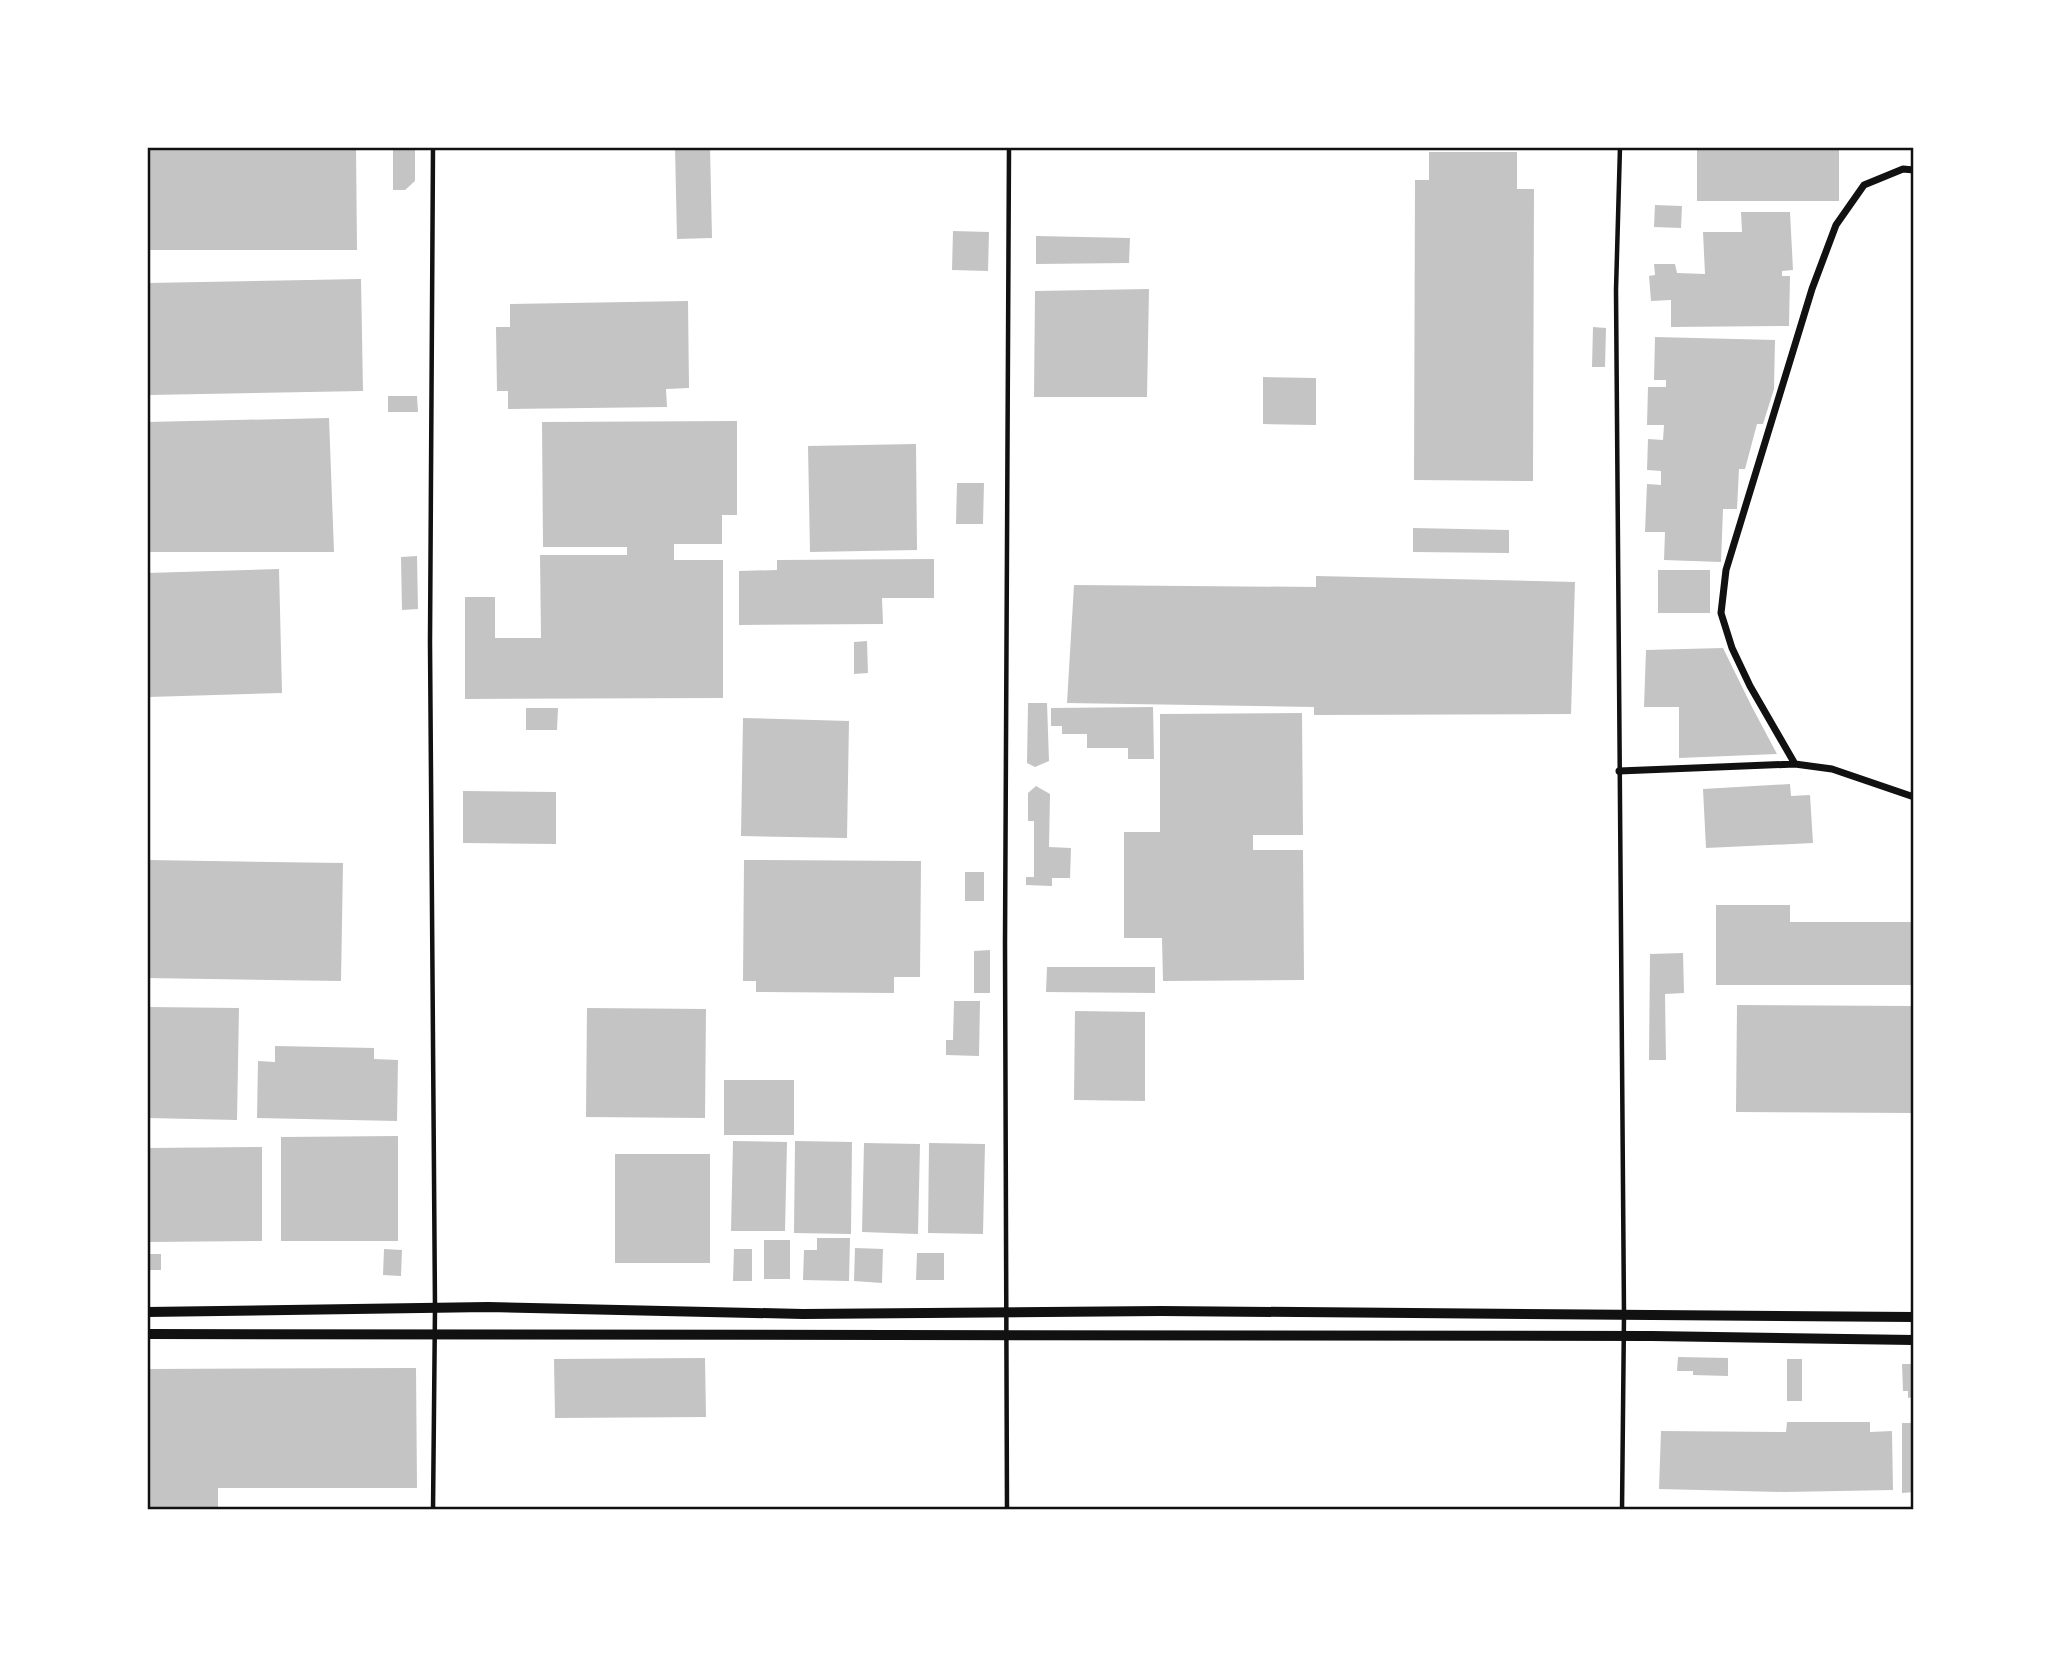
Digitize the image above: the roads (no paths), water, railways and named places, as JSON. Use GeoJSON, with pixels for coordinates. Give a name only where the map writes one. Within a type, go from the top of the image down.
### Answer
{"type":"FeatureCollection","features":[{"type":"Feature","properties":{"kind":"street"},"geometry":{"type":"LineString","coordinates":[[1795,764],[1750,686],[1732,648],[1721,613],[1726,570],[1812,289],[1836,226],[1864,185],[1903,169],[1914,170]]}},
{"type":"Feature","properties":{"kind":"street"},"geometry":{"type":"LineString","coordinates":[[1619,771],[1795,764],[1832,769],[1914,797]]}},
{"type":"Feature","properties":{"kind":"street"},"geometry":{"type":"LineString","coordinates":[[147,1312],[488,1307],[803,1314],[1161,1311],[1914,1317]]}},
{"type":"Feature","properties":{"kind":"street"},"geometry":{"type":"LineString","coordinates":[[147,1334],[1623,1336],[1914,1340]]}},
{"type":"Feature","properties":{"kind":"lane"},"geometry":{"type":"LineString","coordinates":[[433,147],[430,656],[435,1308],[433,1510]]}},
{"type":"Feature","properties":{"kind":"lane"},"geometry":{"type":"LineString","coordinates":[[1007,1510],[1005,930],[1009,147]]}},
{"type":"Feature","properties":{"kind":"lane"},"geometry":{"type":"LineString","coordinates":[[1619,147],[1616,290],[1624,1315],[1622,1510]]}}]}
